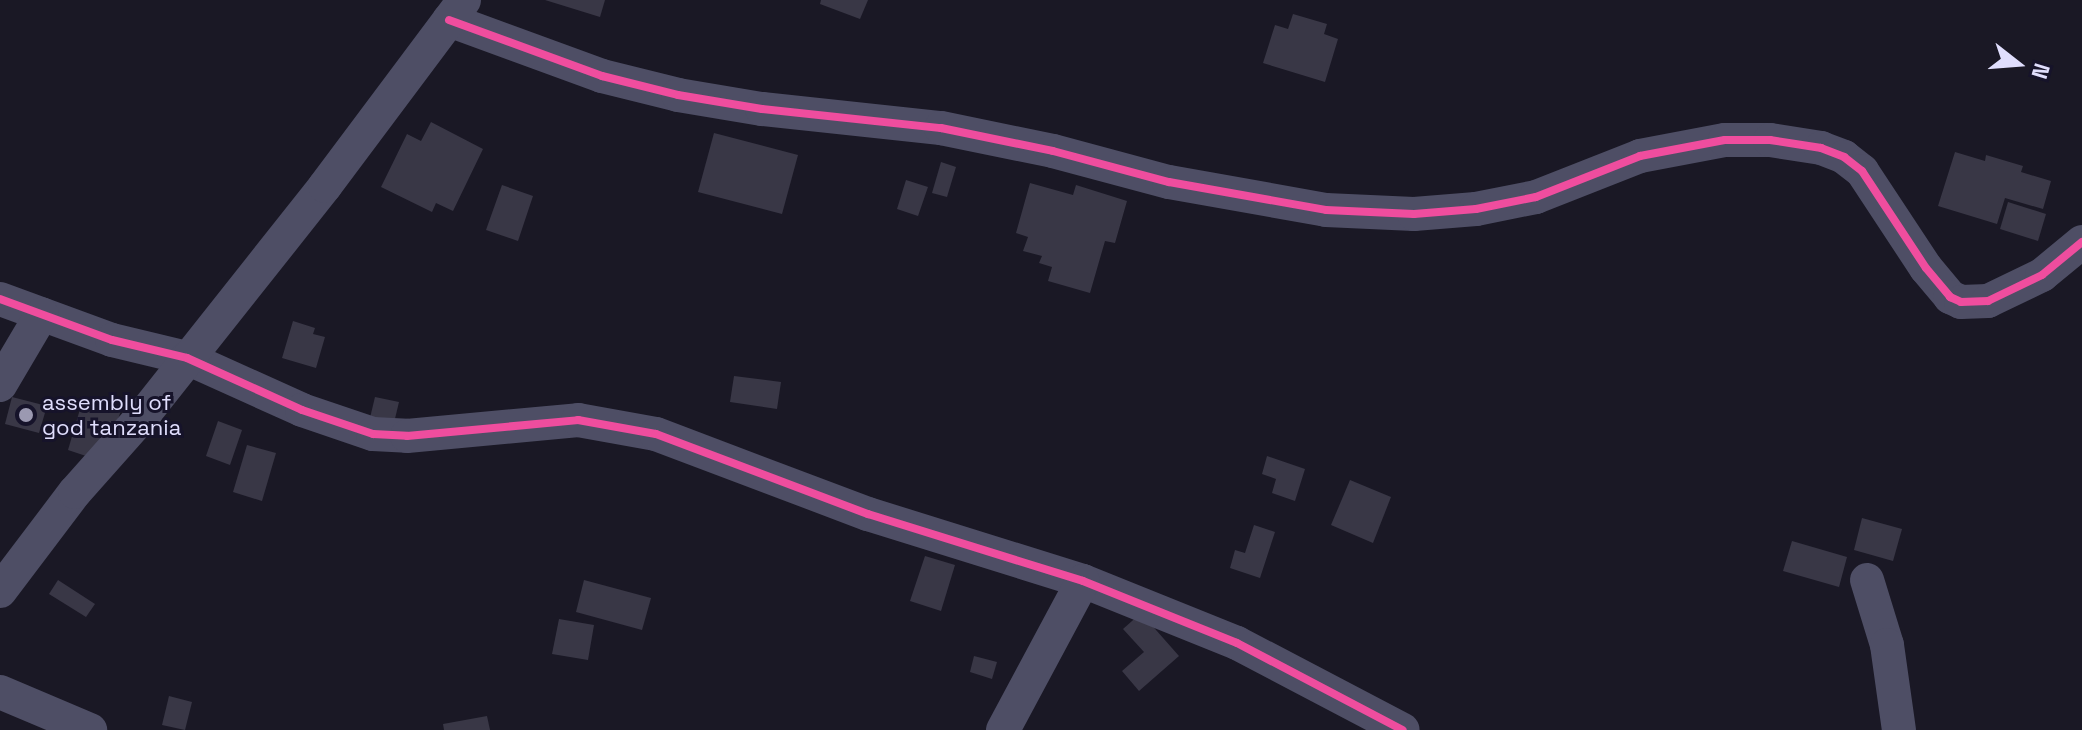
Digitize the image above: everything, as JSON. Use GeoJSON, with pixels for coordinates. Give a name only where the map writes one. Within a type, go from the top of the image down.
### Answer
{"type":"FeatureCollection","features":[{"type":"Feature","properties":{"kind":"street"},"geometry":{"type":"LineString","coordinates":[[4,576],[187,358],[325,186],[456,10],[602,76],[678,95],[762,109],[941,128],[1053,151],[1169,182],[1326,210],[1414,214],[1476,209],[1536,197],[1640,156],[1725,140],[1770,140],[1821,148],[1844,157],[1862,171],[1926,268],[1950,297],[1961,302],[1988,301],[2042,275],[2082,242]]}},
{"type":"Feature","properties":{"kind":"street"},"geometry":{"type":"LineString","coordinates":[[0,299],[112,340],[187,358],[302,410],[373,434],[407,436],[578,420],[656,434],[868,514],[1083,581],[1237,643],[1403,730]]}},
{"type":"Feature","properties":{"kind":"street"},"geometry":{"type":"LineString","coordinates":[[0,385],[42,314]]}},
{"type":"Feature","properties":{"kind":"street"},"geometry":{"type":"LineString","coordinates":[[1867,580],[1887,645],[1899,730]]}},
{"type":"Feature","properties":{"kind":"street"},"geometry":{"type":"LineString","coordinates":[[1003,730],[1083,581]]}},
{"type":"Feature","properties":{"kind":"street"},"geometry":{"type":"LineString","coordinates":[[0,692],[90,730]]}},
{"type":"Feature","properties":{"kind":"building"},"geometry":{"type":"Polygon","coordinates":[[[545,0],[605,0],[600,17],[545,0]]]}},
{"type":"Feature","properties":{"kind":"building"},"geometry":{"type":"Polygon","coordinates":[[[821,0],[868,0],[860,19],[820,4],[821,0]]]}},
{"type":"Feature","properties":{"kind":"building"},"geometry":{"type":"Polygon","coordinates":[[[1293,14],[1327,24],[1324,34],[1338,39],[1325,82],[1263,63],[1275,25],[1288,29],[1293,14]]]}},
{"type":"Feature","properties":{"kind":"building"},"geometry":{"type":"Polygon","coordinates":[[[431,122],[483,149],[453,211],[436,203],[432,212],[381,187],[407,134],[421,141],[431,122]]]}},
{"type":"Feature","properties":{"kind":"building"},"geometry":{"type":"Polygon","coordinates":[[[714,133],[798,155],[782,214],[698,192],[714,133]]]}},
{"type":"Feature","properties":{"kind":"building"},"geometry":{"type":"Polygon","coordinates":[[[1955,152],[1985,161],[1986,155],[2023,166],[2021,172],[2051,181],[2043,209],[2005,198],[1997,224],[1938,206],[1955,152]]]}},
{"type":"Feature","properties":{"kind":"building"},"geometry":{"type":"Polygon","coordinates":[[[941,162],[956,167],[947,197],[932,193],[941,162]]]}},
{"type":"Feature","properties":{"kind":"building"},"geometry":{"type":"Polygon","coordinates":[[[906,180],[928,187],[918,216],[897,209],[906,180]]]}},
{"type":"Feature","properties":{"kind":"building"},"geometry":{"type":"Polygon","coordinates":[[[1030,183],[1073,195],[1076,185],[1127,201],[1115,243],[1105,241],[1090,293],[1048,281],[1052,267],[1039,263],[1042,256],[1023,251],[1028,237],[1016,233],[1030,183]]]}},
{"type":"Feature","properties":{"kind":"building"},"geometry":{"type":"Polygon","coordinates":[[[502,185],[533,196],[518,241],[486,230],[502,185]]]}},
{"type":"Feature","properties":{"kind":"building"},"geometry":{"type":"Polygon","coordinates":[[[2008,202],[2046,214],[2038,241],[2000,229],[2008,202]]]}},
{"type":"Feature","properties":{"kind":"building"},"geometry":{"type":"Polygon","coordinates":[[[293,321],[315,328],[313,334],[325,337],[316,368],[282,358],[293,321]]]}},
{"type":"Feature","properties":{"kind":"building"},"geometry":{"type":"Polygon","coordinates":[[[734,376],[781,382],[777,409],[730,402],[734,376]]]}},
{"type":"Feature","properties":{"kind":"building","name":"assembly of god tanzania"},"geometry":{"type":"Polygon","coordinates":[[[12,397],[47,406],[39,433],[5,424],[12,397]]]}},
{"type":"Feature","properties":{"kind":"building"},"geometry":{"type":"Polygon","coordinates":[[[375,397],[399,402],[393,427],[369,422],[375,397]]]}},
{"type":"Feature","properties":{"kind":"building"},"geometry":{"type":"Polygon","coordinates":[[[83,399],[121,410],[111,442],[95,459],[68,450],[83,399]]]}},
{"type":"Feature","properties":{"kind":"building"},"geometry":{"type":"Polygon","coordinates":[[[218,421],[242,430],[230,465],[206,456],[218,421]]]}},
{"type":"Feature","properties":{"kind":"building"},"geometry":{"type":"Polygon","coordinates":[[[247,445],[276,453],[262,501],[233,492],[247,445]]]}},
{"type":"Feature","properties":{"kind":"building"},"geometry":{"type":"Polygon","coordinates":[[[1267,456],[1305,469],[1295,501],[1272,493],[1276,479],[1262,474],[1267,456]]]}},
{"type":"Feature","properties":{"kind":"building"},"geometry":{"type":"Polygon","coordinates":[[[1350,480],[1391,497],[1373,543],[1331,525],[1350,480]]]}},
{"type":"Feature","properties":{"kind":"building"},"geometry":{"type":"Polygon","coordinates":[[[1862,518],[1902,529],[1893,561],[1854,550],[1862,518]]]}},
{"type":"Feature","properties":{"kind":"building"},"geometry":{"type":"Polygon","coordinates":[[[1254,525],[1275,532],[1260,578],[1230,568],[1235,550],[1245,553],[1254,525]]]}},
{"type":"Feature","properties":{"kind":"building"},"geometry":{"type":"Polygon","coordinates":[[[1792,541],[1847,557],[1839,587],[1783,571],[1792,541]]]}},
{"type":"Feature","properties":{"kind":"building"},"geometry":{"type":"Polygon","coordinates":[[[925,556],[955,565],[941,611],[910,601],[925,556]]]}},
{"type":"Feature","properties":{"kind":"building"},"geometry":{"type":"Polygon","coordinates":[[[58,580],[95,604],[86,617],[49,594],[58,580]]]}},
{"type":"Feature","properties":{"kind":"building"},"geometry":{"type":"Polygon","coordinates":[[[584,580],[651,598],[642,630],[576,612],[584,580]]]}},
{"type":"Feature","properties":{"kind":"building"},"geometry":{"type":"Polygon","coordinates":[[[1141,613],[1179,656],[1139,691],[1122,671],[1144,652],[1123,629],[1141,613]]]}},
{"type":"Feature","properties":{"kind":"building"},"geometry":{"type":"Polygon","coordinates":[[[559,619],[594,625],[588,660],[552,654],[559,619]]]}},
{"type":"Feature","properties":{"kind":"building"},"geometry":{"type":"Polygon","coordinates":[[[974,656],[997,662],[992,679],[970,672],[974,656]]]}},
{"type":"Feature","properties":{"kind":"building"},"geometry":{"type":"Polygon","coordinates":[[[169,696],[192,702],[185,730],[162,725],[169,696]]]}},
{"type":"Feature","properties":{"kind":"building"},"geometry":{"type":"Polygon","coordinates":[[[487,716],[490,730],[444,730],[443,724],[487,716]]]}},
{"type":"Feature","properties":{"kind":"cycle path"},"geometry":{"type":"LineString","coordinates":[[449,20],[602,76],[678,95],[762,109],[941,128],[1053,151],[1169,182],[1326,210],[1414,214],[1476,209],[1536,197],[1640,156],[1725,140],[1770,140],[1821,148],[1844,157],[1862,171],[1926,268],[1950,297],[1961,302],[1988,301],[2042,275],[2082,242]]}},
{"type":"Feature","properties":{"kind":"cycle path"},"geometry":{"type":"LineString","coordinates":[[0,299],[112,340],[187,358],[302,410],[373,434],[407,436],[578,420],[656,434],[868,514],[1083,581],[1237,643],[1403,730]]}},
{"type":"Feature","properties":{"kind":"place","name":"assembly of god tanzania"},"geometry":{"type":"Point","coordinates":[26,415]}}]}
